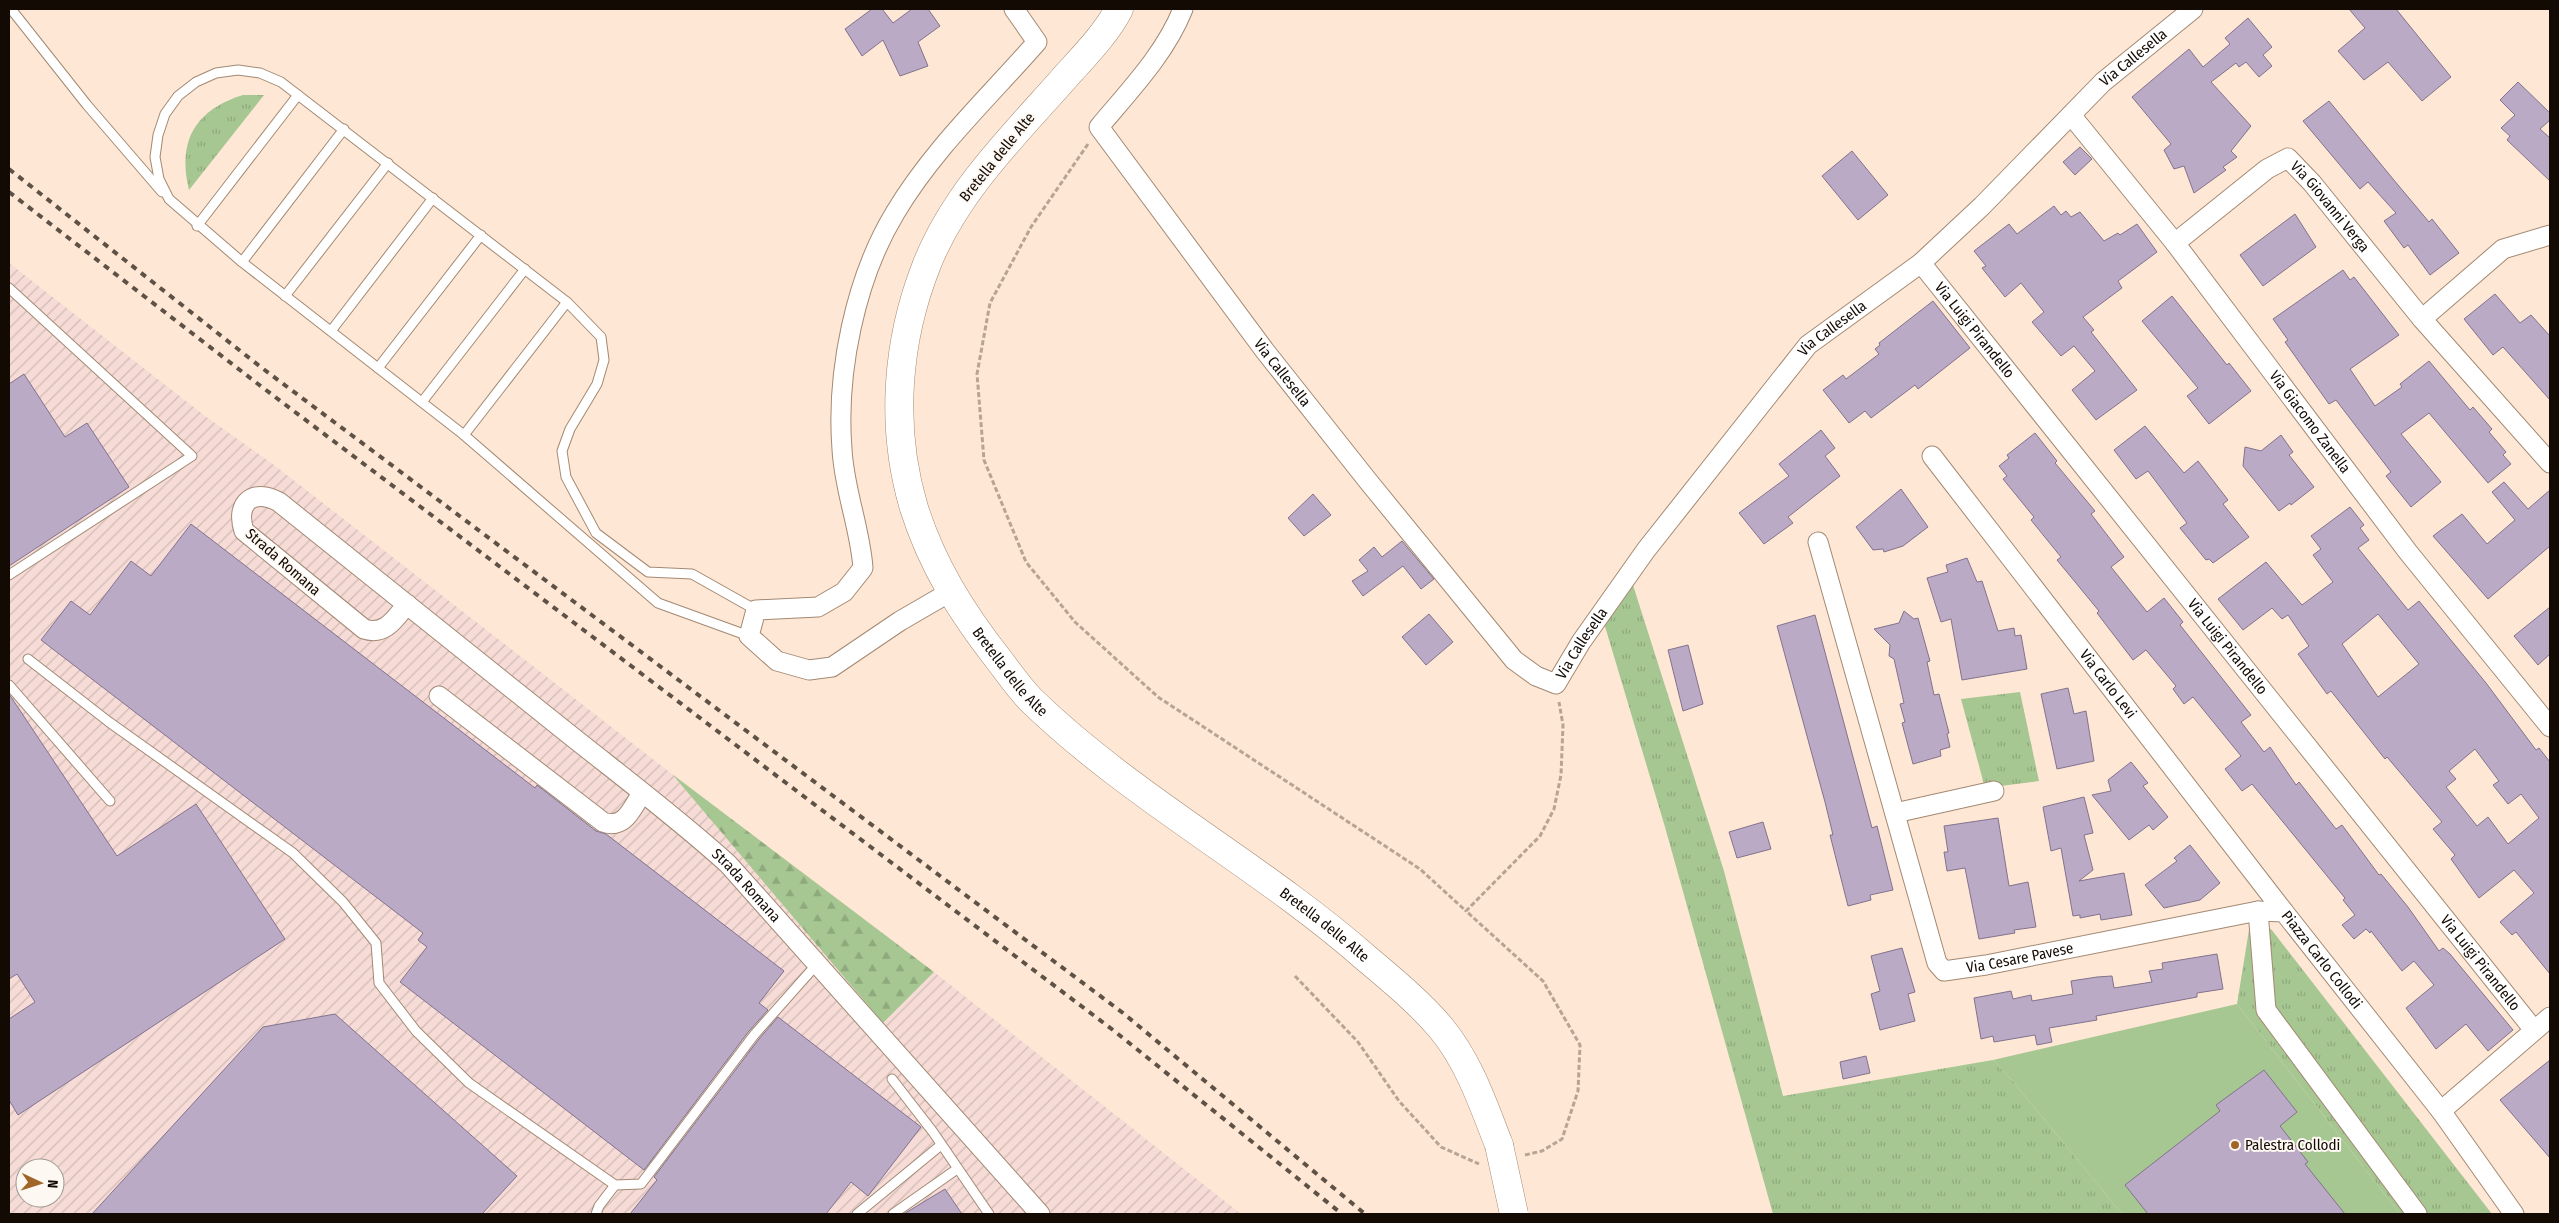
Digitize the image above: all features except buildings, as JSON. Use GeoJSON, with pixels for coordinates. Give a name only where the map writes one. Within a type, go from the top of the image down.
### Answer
{"type":"FeatureCollection","features":[{"type":"Feature","properties":{"kind":"main road","name":"Bretella delle Alte"},"geometry":{"type":"LineString","coordinates":[[1119,9],[1113,21],[1085,55],[969,187],[928,262],[913,304],[904,343],[898,430],[907,482],[921,529],[950,592],[974,628],[1028,697],[1087,749],[1265,877],[1344,939],[1411,997],[1439,1026],[1460,1054],[1508,1151],[1514,1214]]}},
{"type":"Feature","properties":{"kind":"street"},"geometry":{"type":"LineString","coordinates":[[950,592],[900,622],[832,667],[809,670],[777,661],[750,636],[756,610],[818,607],[844,592],[863,568],[861,539],[848,488],[842,450],[841,419],[850,332],[861,292],[882,237],[894,213],[971,114],[1037,42],[1014,9]]}},
{"type":"Feature","properties":{"kind":"street"},"geometry":{"type":"LineString","coordinates":[[1099,127],[1149,67],[1174,29],[1183,9]]}},
{"type":"Feature","properties":{"kind":"street","name":"Via Callesella"},"geometry":{"type":"LineString","coordinates":[[1099,127],[1265,351],[1514,660],[1536,676],[1556,684],[1581,642],[1646,550],[1808,345],[1920,263],[1982,206],[2103,82],[2193,9]]}},
{"type":"Feature","properties":{"kind":"street","name":"Via Giacomo Zanella"},"geometry":{"type":"LineString","coordinates":[[2071,115],[2175,243],[2408,552],[2550,727]]}},
{"type":"Feature","properties":{"kind":"street","name":"Via Giovanni Verga"},"geometry":{"type":"LineString","coordinates":[[2175,243],[2267,169],[2288,158],[2312,183],[2422,319],[2550,463]]}},
{"type":"Feature","properties":{"kind":"street"},"geometry":{"type":"LineString","coordinates":[[2422,319],[2503,249],[2550,235]]}},
{"type":"Feature","properties":{"kind":"street","name":"Via Luigi Pirandello"},"geometry":{"type":"LineString","coordinates":[[1920,263],[2534,1030]]}},
{"type":"Feature","properties":{"kind":"street","name":"Via Carlo Levi"},"geometry":{"type":"LineString","coordinates":[[1932,456],[2284,912]]}},
{"type":"Feature","properties":{"kind":"street","name":"Strada Romana"},"geometry":{"type":"LineString","coordinates":[[407,604],[392,623],[383,630],[372,632],[364,629],[244,531],[240,520],[242,509],[248,500],[259,495],[270,496],[279,502],[407,604],[642,793],[703,841],[728,864],[1040,1214]]}},
{"type":"Feature","properties":{"kind":"street","name":"Via Cesare Pavese"},"geometry":{"type":"LineString","coordinates":[[1818,542],[1937,963],[1944,971],[1986,965],[2258,911]]}},
{"type":"Feature","properties":{"kind":"street"},"geometry":{"type":"LineString","coordinates":[[439,696],[603,822],[617,824],[624,821],[642,793]]}},
{"type":"Feature","properties":{"kind":"street"},"geometry":{"type":"LineString","coordinates":[[1896,813],[1994,791]]}},
{"type":"Feature","properties":{"kind":"street","name":"Piazza Carlo Collodi"},"geometry":{"type":"LineString","coordinates":[[2417,1214],[2266,1010],[2258,911],[2284,912],[2441,1112],[2514,1214]]}},
{"type":"Feature","properties":{"kind":"street"},"geometry":{"type":"LineString","coordinates":[[2441,1112],[2550,1017]]}},
{"type":"Feature","properties":{"kind":"lane"},"geometry":{"type":"LineString","coordinates":[[11,9],[86,105],[168,199],[198,226],[464,435],[658,603],[750,636]]}},
{"type":"Feature","properties":{"kind":"lane"},"geometry":{"type":"LineString","coordinates":[[168,199],[159,179],[155,157],[158,135],[165,114],[178,96],[203,79],[216,73],[238,70],[260,73],[281,82],[567,302],[601,337],[604,360],[597,384],[570,429],[562,451],[566,477],[596,533],[648,572],[692,574],[756,610]]}},
{"type":"Feature","properties":{"kind":"lane"},"geometry":{"type":"LineString","coordinates":[[198,226],[298,95]]}},
{"type":"Feature","properties":{"kind":"lane"},"geometry":{"type":"LineString","coordinates":[[242,262],[344,129]]}},
{"type":"Feature","properties":{"kind":"lane"},"geometry":{"type":"LineString","coordinates":[[285,296],[388,163]]}},
{"type":"Feature","properties":{"kind":"lane"},"geometry":{"type":"LineString","coordinates":[[331,331],[433,198]]}},
{"type":"Feature","properties":{"kind":"lane"},"geometry":{"type":"LineString","coordinates":[[378,368],[481,235]]}},
{"type":"Feature","properties":{"kind":"lane"},"geometry":{"type":"LineString","coordinates":[[422,402],[525,269]]}},
{"type":"Feature","properties":{"kind":"lane"},"geometry":{"type":"LineString","coordinates":[[9,288],[192,456],[9,575]]}},
{"type":"Feature","properties":{"kind":"lane"},"geometry":{"type":"LineString","coordinates":[[464,435],[567,302]]}},
{"type":"Feature","properties":{"kind":"lane"},"geometry":{"type":"LineString","coordinates":[[28,659],[109,722],[293,853],[344,902],[376,942],[379,983],[416,1031],[469,1083],[615,1186],[641,1184],[754,1035],[817,964]]}},
{"type":"Feature","properties":{"kind":"lane"},"geometry":{"type":"LineString","coordinates":[[9,685],[110,801]]}},
{"type":"Feature","properties":{"kind":"lane"},"geometry":{"type":"LineString","coordinates":[[892,1079],[989,1214]]}},
{"type":"Feature","properties":{"kind":"lane"},"geometry":{"type":"LineString","coordinates":[[857,1214],[941,1145]]}},
{"type":"Feature","properties":{"kind":"lane"},"geometry":{"type":"LineString","coordinates":[[893,1214],[957,1169]]}},
{"type":"Feature","properties":{"kind":"lane"},"geometry":{"type":"LineString","coordinates":[[596,1214],[599,1206],[615,1186]]}},
{"type":"Feature","properties":{"kind":"path"},"geometry":{"type":"LineString","coordinates":[[1099,127],[1031,227],[990,303],[977,374],[984,460],[1026,562],[1075,622],[1158,697],[1420,869],[1543,981],[1580,1045],[1578,1091],[1562,1139],[1542,1151],[1508,1151]]}},
{"type":"Feature","properties":{"kind":"path"},"geometry":{"type":"LineString","coordinates":[[1466,911],[1540,836],[1554,809],[1561,776],[1564,725],[1556,684]]}},
{"type":"Feature","properties":{"kind":"path"},"geometry":{"type":"LineString","coordinates":[[1295,976],[1358,1042],[1399,1101],[1442,1146],[1483,1166]]}},
{"type":"Feature","properties":{"kind":"shaded area"},"geometry":{"type":"Polygon","coordinates":[[[9,263],[205,416],[274,465],[672,774],[883,1023],[934,972],[1241,1214],[9,1214],[9,263]]]}},
{"type":"Feature","properties":{"kind":"green space"},"geometry":{"type":"Polygon","coordinates":[[[243,95],[264,95],[189,190],[186,157],[188,142],[194,130],[213,109],[226,101],[243,95]]]}},
{"type":"Feature","properties":{"kind":"green space"},"geometry":{"type":"Polygon","coordinates":[[[1632,582],[1724,871],[1783,1096],[1993,1060],[2011,1079],[2122,1214],[1773,1214],[1665,827],[1604,623],[1632,582]]]}},
{"type":"Feature","properties":{"kind":"green space"},"geometry":{"type":"Polygon","coordinates":[[[2020,692],[2039,781],[1985,788],[1961,699],[2020,692]]]}},
{"type":"Feature","properties":{"kind":"green space"},"geometry":{"type":"Polygon","coordinates":[[[672,774],[934,972],[883,1023],[672,774]]]}},
{"type":"Feature","properties":{"kind":"green space"},"geometry":{"type":"Polygon","coordinates":[[[2271,929],[2492,1214],[2400,1214],[2237,1004],[2249,930],[2271,929]]]}},
{"type":"Feature","properties":{"kind":"green space"},"geometry":{"type":"Polygon","coordinates":[[[2237,1004],[2400,1214],[2122,1214],[2011,1079],[1993,1060],[2237,1004]]]}},
{"type":"Feature","properties":{"kind":"railway"},"geometry":{"type":"LineString","coordinates":[[9,169],[262,368],[1123,1013],[1365,1214]]}},
{"type":"Feature","properties":{"kind":"railway"},"geometry":{"type":"LineString","coordinates":[[9,192],[258,384],[1113,1030],[1342,1214]]}},
{"type":"Feature","properties":{"kind":"place","name":"Palestra Collodi"},"geometry":{"type":"Point","coordinates":[2235,1145]}}]}
